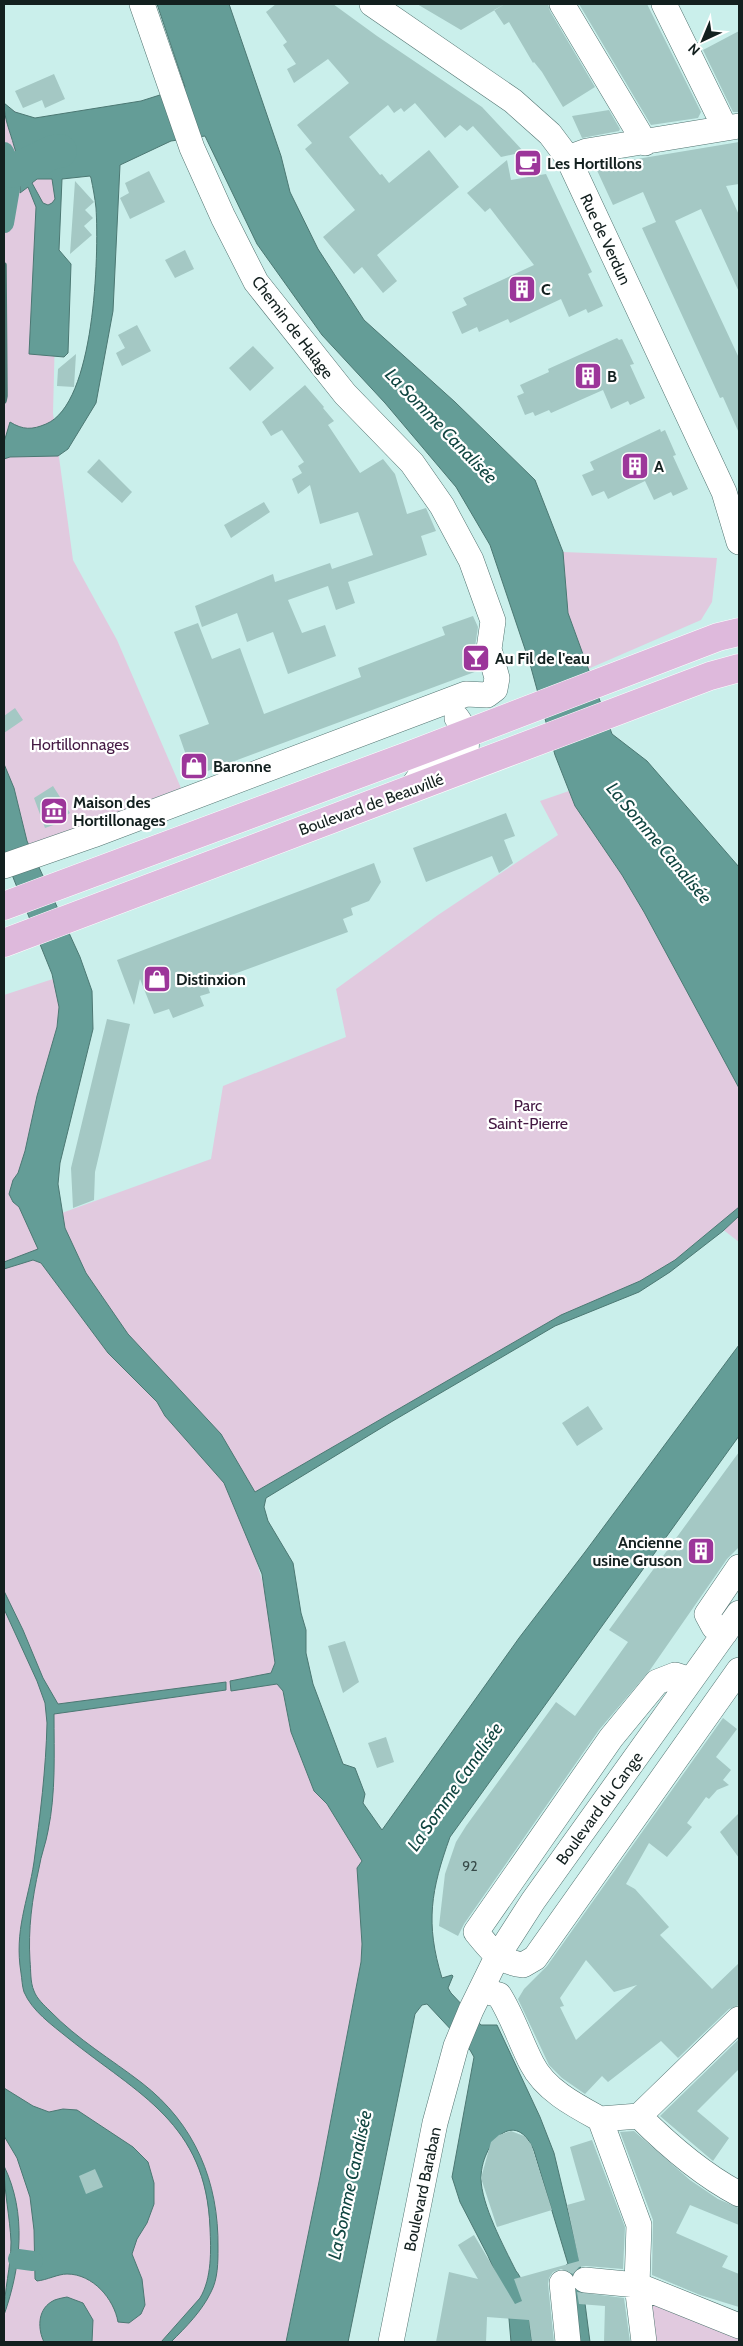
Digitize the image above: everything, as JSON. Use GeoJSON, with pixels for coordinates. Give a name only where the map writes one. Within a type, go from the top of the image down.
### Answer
{"type":"FeatureCollection","features":[{"type":"Feature","properties":{"kind":"main road","name":"Boulevard de Beauvillé"},"geometry":{"type":"LineString","coordinates":[[4,906],[469,721],[606,680],[718,637],[739,632]]}},
{"type":"Feature","properties":{"kind":"main road","name":"Boulevard de Beauvillé"},"geometry":{"type":"LineString","coordinates":[[4,943],[710,676],[739,668]]}},
{"type":"Feature","properties":{"kind":"street","name":"Chemin de Halage"},"geometry":{"type":"LineString","coordinates":[[142,4],[192,148],[227,225],[256,282],[345,394],[412,463],[442,506],[471,560],[493,621]]}},
{"type":"Feature","properties":{"kind":"street","name":"Rue de Verdun"},"geometry":{"type":"LineString","coordinates":[[372,4],[513,101],[550,134],[568,158],[734,493],[739,542]]}},
{"type":"Feature","properties":{"kind":"street"},"geometry":{"type":"LineString","coordinates":[[562,4],[645,143]]}},
{"type":"Feature","properties":{"kind":"street"},"geometry":{"type":"LineString","coordinates":[[568,158],[588,151],[732,127],[664,4]]}},
{"type":"Feature","properties":{"kind":"street","name":"Boulevard de Beauvillé"},"geometry":{"type":"LineString","coordinates":[[4,866],[93,835],[469,721],[466,694],[486,695],[495,689],[497,678],[489,649],[493,621]]}},
{"type":"Feature","properties":{"kind":"street"},"geometry":{"type":"LineString","coordinates":[[412,789],[425,769],[466,754],[469,721]]}},
{"type":"Feature","properties":{"kind":"street"},"geometry":{"type":"LineString","coordinates":[[732,1623],[714,1627],[707,1614],[739,1567]]}},
{"type":"Feature","properties":{"kind":"street","name":"Boulevard du Cange"},"geometry":{"type":"LineString","coordinates":[[476,2000],[497,1957],[538,1893],[732,1623]]}},
{"type":"Feature","properties":{"kind":"street"},"geometry":{"type":"LineString","coordinates":[[497,1957],[509,1963],[523,1965],[535,1958],[739,1670]]}},
{"type":"Feature","properties":{"kind":"street"},"geometry":{"type":"LineString","coordinates":[[476,2000],[499,1995],[512,2016],[532,2066],[542,2078],[572,2105],[600,2118],[639,2116],[739,2019]]}},
{"type":"Feature","properties":{"kind":"street","name":"Boulevard Baraban"},"geometry":{"type":"LineString","coordinates":[[391,2342],[435,2123],[459,2037],[476,2000]]}},
{"type":"Feature","properties":{"kind":"street"},"geometry":{"type":"LineString","coordinates":[[639,2116],[672,2149],[720,2184],[739,2194]]}},
{"type":"Feature","properties":{"kind":"street"},"geometry":{"type":"LineString","coordinates":[[600,2118],[639,2225],[637,2285],[644,2342]]}},
{"type":"Feature","properties":{"kind":"street"},"geometry":{"type":"LineString","coordinates":[[568,2342],[574,2282],[637,2285],[739,2326]]}},
{"type":"Feature","properties":{"kind":"green space","name":"Hortillonnages"},"geometry":{"type":"Polygon","coordinates":[[[4,105],[60,137],[53,413],[73,560],[117,640],[181,788],[50,838],[4,853],[4,105]]]}},
{"type":"Feature","properties":{"kind":"green space"},"geometry":{"type":"Polygon","coordinates":[[[563,552],[717,558],[712,602],[701,620],[588,669],[568,613],[563,552]]]}},
{"type":"Feature","properties":{"kind":"green space","name":"Parc Saint-Pierre"},"geometry":{"type":"Polygon","coordinates":[[[569,791],[575,806],[622,875],[644,912],[739,1088],[739,1242],[717,1225],[675,1260],[640,1281],[561,1315],[255,1492],[254,1553],[264,1587],[275,1663],[272,1673],[283,1692],[291,1732],[314,1791],[327,1804],[362,1861],[357,1868],[362,1944],[361,1962],[286,2342],[4,2342],[4,995],[59,977],[68,1016],[37,1222],[211,1159],[223,1086],[346,1037],[336,989],[438,915],[558,835],[540,801],[569,791]]]}},
{"type":"Feature","properties":{"kind":"green space"},"geometry":{"type":"Polygon","coordinates":[[[651,2302],[739,2338],[739,2342],[654,2342],[651,2302]]]}},
{"type":"Feature","properties":{"kind":"water","name":"La Somme Canalisée"},"geometry":{"type":"Polygon","coordinates":[[[157,4],[229,4],[281,156],[290,192],[318,249],[364,320],[455,402],[535,480],[563,552],[568,613],[612,734],[647,761],[739,867],[739,1088],[644,912],[622,875],[575,806],[555,755],[530,664],[490,545],[456,487],[385,403],[322,335],[257,244],[205,136],[171,141],[120,165],[113,311],[96,403],[68,449],[58,456],[10,457],[4,459],[4,442],[10,422],[19,427],[28,428],[46,424],[62,411],[75,388],[84,359],[90,326],[94,292],[97,230],[96,204],[90,176],[62,179],[59,250],[71,264],[68,353],[64,357],[29,354],[36,207],[28,187],[20,193],[18,163],[6,120],[4,103],[15,112],[35,118],[141,101],[185,87],[157,4]],[[37,179],[32,183],[43,203],[48,205],[55,199],[52,179],[37,179]]]}},
{"type":"Feature","properties":{"kind":"water","name":"La Somme Canalisée"},"geometry":{"type":"Polygon","coordinates":[[[4,764],[14,788],[27,841],[80,957],[92,991],[93,1029],[60,1163],[58,1184],[65,1228],[86,1273],[128,1334],[221,1434],[255,1492],[561,1315],[640,1281],[675,1260],[739,1207],[739,1216],[723,1231],[670,1272],[639,1292],[555,1326],[266,1498],[264,1507],[268,1521],[293,1563],[301,1613],[306,1630],[306,1653],[313,1684],[343,1764],[355,1768],[365,1794],[363,1803],[382,1830],[519,1638],[739,1345],[739,1436],[450,1837],[438,1874],[432,1907],[433,1940],[442,1978],[453,1976],[448,1988],[481,2025],[497,2025],[540,2117],[554,2153],[579,2257],[590,2342],[579,2342],[566,2265],[568,2264],[534,2151],[526,2138],[518,2131],[509,2131],[500,2135],[487,2153],[482,2165],[481,2178],[489,2213],[505,2250],[520,2277],[526,2294],[532,2342],[511,2342],[509,2319],[502,2288],[460,2202],[452,2177],[474,2057],[470,2050],[427,2004],[422,2005],[415,2014],[348,2342],[286,2342],[361,1962],[362,1944],[357,1868],[362,1861],[327,1804],[314,1791],[291,1732],[283,1691],[277,1684],[231,1691],[230,1681],[271,1673],[275,1663],[262,1574],[224,1483],[165,1416],[157,1402],[108,1353],[41,1263],[33,1260],[4,1269],[4,1262],[38,1249],[19,1207],[13,1202],[9,1194],[25,1151],[37,1096],[57,1027],[59,1007],[52,974],[4,855],[4,764]]]}},
{"type":"Feature","properties":{"kind":"water"},"geometry":{"type":"Polygon","coordinates":[[[4,1591],[43,1678],[58,1704],[226,1682],[226,1690],[54,1714],[54,1773],[51,1817],[34,1891],[30,1926],[31,1980],[37,1997],[72,2031],[161,2099],[190,2136],[208,2178],[214,2200],[217,2224],[218,2259],[215,2282],[198,2312],[171,2342],[161,2342],[200,2298],[209,2273],[210,2228],[206,2192],[196,2162],[182,2137],[164,2115],[143,2095],[49,2023],[32,2005],[23,1990],[19,1958],[20,1930],[36,1845],[44,1775],[47,1723],[45,1703],[37,1681],[4,1609],[4,1591]]]}},
{"type":"Feature","properties":{"kind":"water"},"geometry":{"type":"Polygon","coordinates":[[[4,2088],[33,2106],[49,2112],[63,2109],[77,2110],[133,2147],[148,2162],[154,2183],[154,2204],[132,2254],[142,2279],[145,2305],[141,2314],[129,2323],[118,2322],[112,2305],[101,2289],[85,2278],[67,2274],[37,2281],[35,2279],[34,2230],[30,2197],[17,2158],[4,2136],[4,2088]]]}},
{"type":"Feature","properties":{"kind":"water"},"geometry":{"type":"Polygon","coordinates":[[[4,2166],[16,2202],[19,2240],[18,2259],[4,2315],[11,2242],[4,2166]]]}},
{"type":"Feature","properties":{"kind":"water"},"geometry":{"type":"Polygon","coordinates":[[[67,2297],[83,2303],[93,2320],[92,2342],[44,2342],[40,2326],[43,2310],[53,2301],[67,2297]]]}},
{"type":"Feature","properties":{"kind":"building"},"geometry":{"type":"Polygon","coordinates":[[[276,4],[333,4],[482,107],[524,152],[501,157],[473,126],[467,131],[460,125],[445,138],[415,103],[404,112],[401,108],[394,113],[388,105],[349,137],[380,175],[382,174],[389,183],[429,150],[459,187],[377,255],[397,281],[383,293],[362,267],[354,274],[323,237],[355,210],[305,149],[312,143],[297,125],[349,83],[328,59],[294,83],[287,69],[296,64],[283,45],[287,42],[266,12],[276,4]]]}},
{"type":"Feature","properties":{"kind":"building"},"geometry":{"type":"Polygon","coordinates":[[[417,4],[505,4],[461,30],[417,4]]]}},
{"type":"Feature","properties":{"kind":"building"},"geometry":{"type":"Polygon","coordinates":[[[505,4],[548,4],[550,11],[595,87],[563,107],[542,72],[533,63],[509,22],[504,25],[494,10],[505,4]]]}},
{"type":"Feature","properties":{"kind":"building"},"geometry":{"type":"Polygon","coordinates":[[[579,4],[647,4],[701,112],[698,118],[651,125],[579,4]]]}},
{"type":"Feature","properties":{"kind":"building"},"geometry":{"type":"Polygon","coordinates":[[[739,31],[739,112],[733,112],[703,50],[739,31]]]}},
{"type":"Feature","properties":{"kind":"building"},"geometry":{"type":"Polygon","coordinates":[[[54,74],[65,99],[45,108],[42,100],[23,108],[15,91],[54,74]]]}},
{"type":"Feature","properties":{"kind":"building"},"geometry":{"type":"Polygon","coordinates":[[[609,110],[620,129],[619,131],[582,138],[572,116],[609,110]]]}},
{"type":"Feature","properties":{"kind":"building"},"geometry":{"type":"Polygon","coordinates":[[[739,142],[739,184],[726,186],[739,215],[739,292],[701,209],[675,221],[739,358],[739,433],[723,397],[720,398],[642,228],[656,222],[643,192],[613,205],[595,166],[739,142]]]}},
{"type":"Feature","properties":{"kind":"building"},"geometry":{"type":"Polygon","coordinates":[[[507,160],[511,180],[546,174],[592,272],[588,274],[603,306],[588,313],[586,309],[569,317],[561,299],[510,323],[508,319],[479,332],[477,327],[462,334],[452,312],[467,305],[463,298],[534,265],[490,208],[485,212],[467,193],[507,160]]]}},
{"type":"Feature","properties":{"kind":"building"},"geometry":{"type":"Polygon","coordinates":[[[149,171],[165,202],[130,219],[120,198],[129,193],[125,183],[149,171]]]}},
{"type":"Feature","properties":{"kind":"building"},"geometry":{"type":"Polygon","coordinates":[[[75,181],[94,202],[85,210],[93,218],[84,226],[92,235],[70,254],[75,181]]]}},
{"type":"Feature","properties":{"kind":"building"},"geometry":{"type":"Polygon","coordinates":[[[185,250],[194,269],[175,278],[165,260],[185,250]]]}},
{"type":"Feature","properties":{"kind":"building"},"geometry":{"type":"Polygon","coordinates":[[[137,325],[151,351],[122,366],[116,353],[125,348],[118,335],[137,325]]]}},
{"type":"Feature","properties":{"kind":"building","name":"B"},"geometry":{"type":"Polygon","coordinates":[[[617,338],[619,340],[622,339],[634,364],[630,365],[645,398],[630,405],[628,401],[611,409],[603,390],[551,413],[549,410],[535,416],[533,412],[525,415],[517,396],[524,393],[520,385],[549,372],[548,369],[617,338]]]}},
{"type":"Feature","properties":{"kind":"building"},"geometry":{"type":"Polygon","coordinates":[[[253,346],[274,368],[250,391],[229,368],[253,346]]]}},
{"type":"Feature","properties":{"kind":"building"},"geometry":{"type":"Polygon","coordinates":[[[76,354],[74,387],[57,386],[58,369],[76,354]]]}},
{"type":"Feature","properties":{"kind":"building"},"geometry":{"type":"Polygon","coordinates":[[[305,385],[334,421],[328,425],[360,473],[383,459],[395,474],[407,514],[426,508],[436,531],[421,536],[427,555],[348,582],[355,603],[336,610],[328,586],[288,600],[302,633],[325,625],[336,656],[288,674],[273,632],[247,642],[237,613],[202,627],[195,606],[273,574],[275,582],[330,563],[332,569],[373,555],[358,512],[320,524],[310,485],[298,494],[292,479],[302,473],[298,466],[304,462],[282,430],[271,436],[262,422],[305,385]]]}},
{"type":"Feature","properties":{"kind":"building","name":"A"},"geometry":{"type":"Polygon","coordinates":[[[660,429],[661,432],[665,430],[676,455],[673,456],[688,489],[673,496],[671,492],[654,500],[645,481],[608,499],[604,491],[592,496],[582,475],[594,470],[590,462],[660,429]]]}},
{"type":"Feature","properties":{"kind":"building"},"geometry":{"type":"Polygon","coordinates":[[[99,459],[132,492],[122,503],[87,472],[99,459]]]}},
{"type":"Feature","properties":{"kind":"building"},"geometry":{"type":"Polygon","coordinates":[[[264,502],[270,512],[231,538],[224,525],[264,502]]]}},
{"type":"Feature","properties":{"kind":"building"},"geometry":{"type":"Polygon","coordinates":[[[473,616],[478,627],[475,647],[480,670],[205,772],[197,768],[189,772],[183,757],[186,755],[179,735],[209,724],[174,632],[198,623],[212,659],[240,648],[264,714],[361,677],[358,668],[445,635],[442,627],[473,616]]]}},
{"type":"Feature","properties":{"kind":"building"},"geometry":{"type":"Polygon","coordinates":[[[15,708],[23,720],[4,733],[4,716],[15,708]]]}},
{"type":"Feature","properties":{"kind":"building","name":"Maison des Hortillonages"},"geometry":{"type":"Polygon","coordinates":[[[53,786],[70,813],[59,820],[59,823],[45,828],[34,798],[53,786]]]}},
{"type":"Feature","properties":{"kind":"building"},"geometry":{"type":"Polygon","coordinates":[[[506,813],[515,836],[504,840],[513,863],[499,873],[492,856],[426,882],[413,848],[506,813]]]}},
{"type":"Feature","properties":{"kind":"building"},"geometry":{"type":"Polygon","coordinates":[[[374,863],[381,882],[369,901],[351,908],[353,915],[343,919],[348,932],[207,984],[210,993],[200,996],[204,1006],[173,1018],[169,1009],[154,1014],[140,979],[134,1005],[117,960],[374,863]]]}},
{"type":"Feature","properties":{"kind":"building"},"geometry":{"type":"Polygon","coordinates":[[[107,1019],[130,1024],[95,1172],[94,1200],[73,1208],[71,1168],[107,1019]]]}},
{"type":"Feature","properties":{"kind":"building"},"geometry":{"type":"Polygon","coordinates":[[[588,1406],[603,1429],[577,1446],[562,1423],[588,1406]]]}},
{"type":"Feature","properties":{"kind":"building"},"geometry":{"type":"Polygon","coordinates":[[[739,1452],[739,1547],[727,1559],[650,1670],[599,1730],[464,1924],[458,1936],[439,1926],[445,1874],[456,1842],[466,1826],[556,1702],[575,1716],[628,1642],[609,1630],[739,1452]]]}},
{"type":"Feature","properties":{"kind":"building"},"geometry":{"type":"Polygon","coordinates":[[[345,1641],[359,1682],[343,1693],[328,1646],[345,1641]]]}},
{"type":"Feature","properties":{"kind":"building"},"geometry":{"type":"Polygon","coordinates":[[[723,1718],[737,1729],[716,1757],[731,1770],[723,1780],[729,1785],[717,1790],[709,1799],[706,1797],[687,1823],[692,1827],[667,1857],[649,1843],[626,1884],[635,1889],[669,1927],[660,1935],[712,1989],[739,1963],[739,2005],[729,2009],[678,2058],[661,2041],[608,2082],[602,2076],[585,2094],[562,2078],[549,2065],[518,1999],[524,1989],[547,1966],[723,1718]],[[586,1960],[560,1998],[564,2006],[560,2007],[576,2040],[637,1985],[614,1992],[586,1960]]]}},
{"type":"Feature","properties":{"kind":"building"},"geometry":{"type":"Polygon","coordinates":[[[386,1737],[394,1762],[377,1768],[368,1743],[386,1737]]]}},
{"type":"Feature","properties":{"kind":"building"},"geometry":{"type":"Polygon","coordinates":[[[739,1813],[739,1858],[720,1832],[739,1813]]]}},
{"type":"Feature","properties":{"kind":"building"},"geometry":{"type":"Polygon","coordinates":[[[739,2039],[739,2069],[697,2111],[729,2138],[713,2161],[660,2116],[739,2039]]]}},
{"type":"Feature","properties":{"kind":"building"},"geometry":{"type":"Polygon","coordinates":[[[511,2131],[524,2136],[531,2144],[552,2210],[497,2227],[481,2178],[491,2142],[499,2135],[511,2131]]]}},
{"type":"Feature","properties":{"kind":"building"},"geometry":{"type":"Polygon","coordinates":[[[634,2131],[690,2180],[718,2199],[739,2208],[739,2225],[690,2205],[676,2233],[728,2256],[722,2267],[739,2274],[739,2307],[700,2295],[652,2275],[653,2220],[620,2132],[634,2131]]]}},
{"type":"Feature","properties":{"kind":"building"},"geometry":{"type":"Polygon","coordinates":[[[592,2140],[625,2227],[623,2269],[586,2266],[579,2267],[573,2274],[561,2269],[553,2272],[548,2284],[554,2342],[532,2342],[529,2320],[487,2317],[486,2342],[436,2342],[449,2272],[478,2279],[458,2245],[474,2235],[515,2304],[522,2301],[514,2279],[579,2261],[567,2205],[585,2200],[570,2147],[592,2140]]]}},
{"type":"Feature","properties":{"kind":"building"},"geometry":{"type":"Polygon","coordinates":[[[95,2169],[103,2187],[86,2194],[79,2176],[95,2169]]]}},
{"type":"Feature","properties":{"kind":"building"},"geometry":{"type":"Polygon","coordinates":[[[577,2292],[624,2298],[630,2342],[604,2342],[605,2306],[579,2304],[577,2292]]]}},
{"type":"Feature","properties":{"kind":"waterway"},"geometry":{"type":"LineString","coordinates":[[13,171],[53,152],[60,151]]}},
{"type":"Feature","properties":{"kind":"waterway"},"geometry":{"type":"LineString","coordinates":[[4,152],[13,171],[4,223]]}},
{"type":"Feature","properties":{"kind":"waterway"},"geometry":{"type":"LineString","coordinates":[[4,265],[4,401]]}},
{"type":"Feature","properties":{"kind":"waterway"},"geometry":{"type":"LineString","coordinates":[[18,2259],[33,2261]]}},
{"type":"Feature","properties":{"kind":"place","name":"Les Hortillons"},"geometry":{"type":"Point","coordinates":[528,163]}},
{"type":"Feature","properties":{"kind":"place","name":"C"},"geometry":{"type":"Point","coordinates":[522,289]}},
{"type":"Feature","properties":{"kind":"place","name":"B"},"geometry":{"type":"Point","coordinates":[588,376]}},
{"type":"Feature","properties":{"kind":"place","name":"A"},"geometry":{"type":"Point","coordinates":[635,466]}},
{"type":"Feature","properties":{"kind":"place","name":"Au Fil de l'eau"},"geometry":{"type":"Point","coordinates":[476,658]}},
{"type":"Feature","properties":{"kind":"place","name":"Baronne"},"geometry":{"type":"Point","coordinates":[194,766]}},
{"type":"Feature","properties":{"kind":"place","name":"Maison des Hortillonages"},"geometry":{"type":"Point","coordinates":[54,811]}},
{"type":"Feature","properties":{"kind":"place","name":"Distinxion"},"geometry":{"type":"Point","coordinates":[157,979]}},
{"type":"Feature","properties":{"kind":"place","name":"Ancienne usine Gruson"},"geometry":{"type":"Point","coordinates":[701,1551]}}]}
